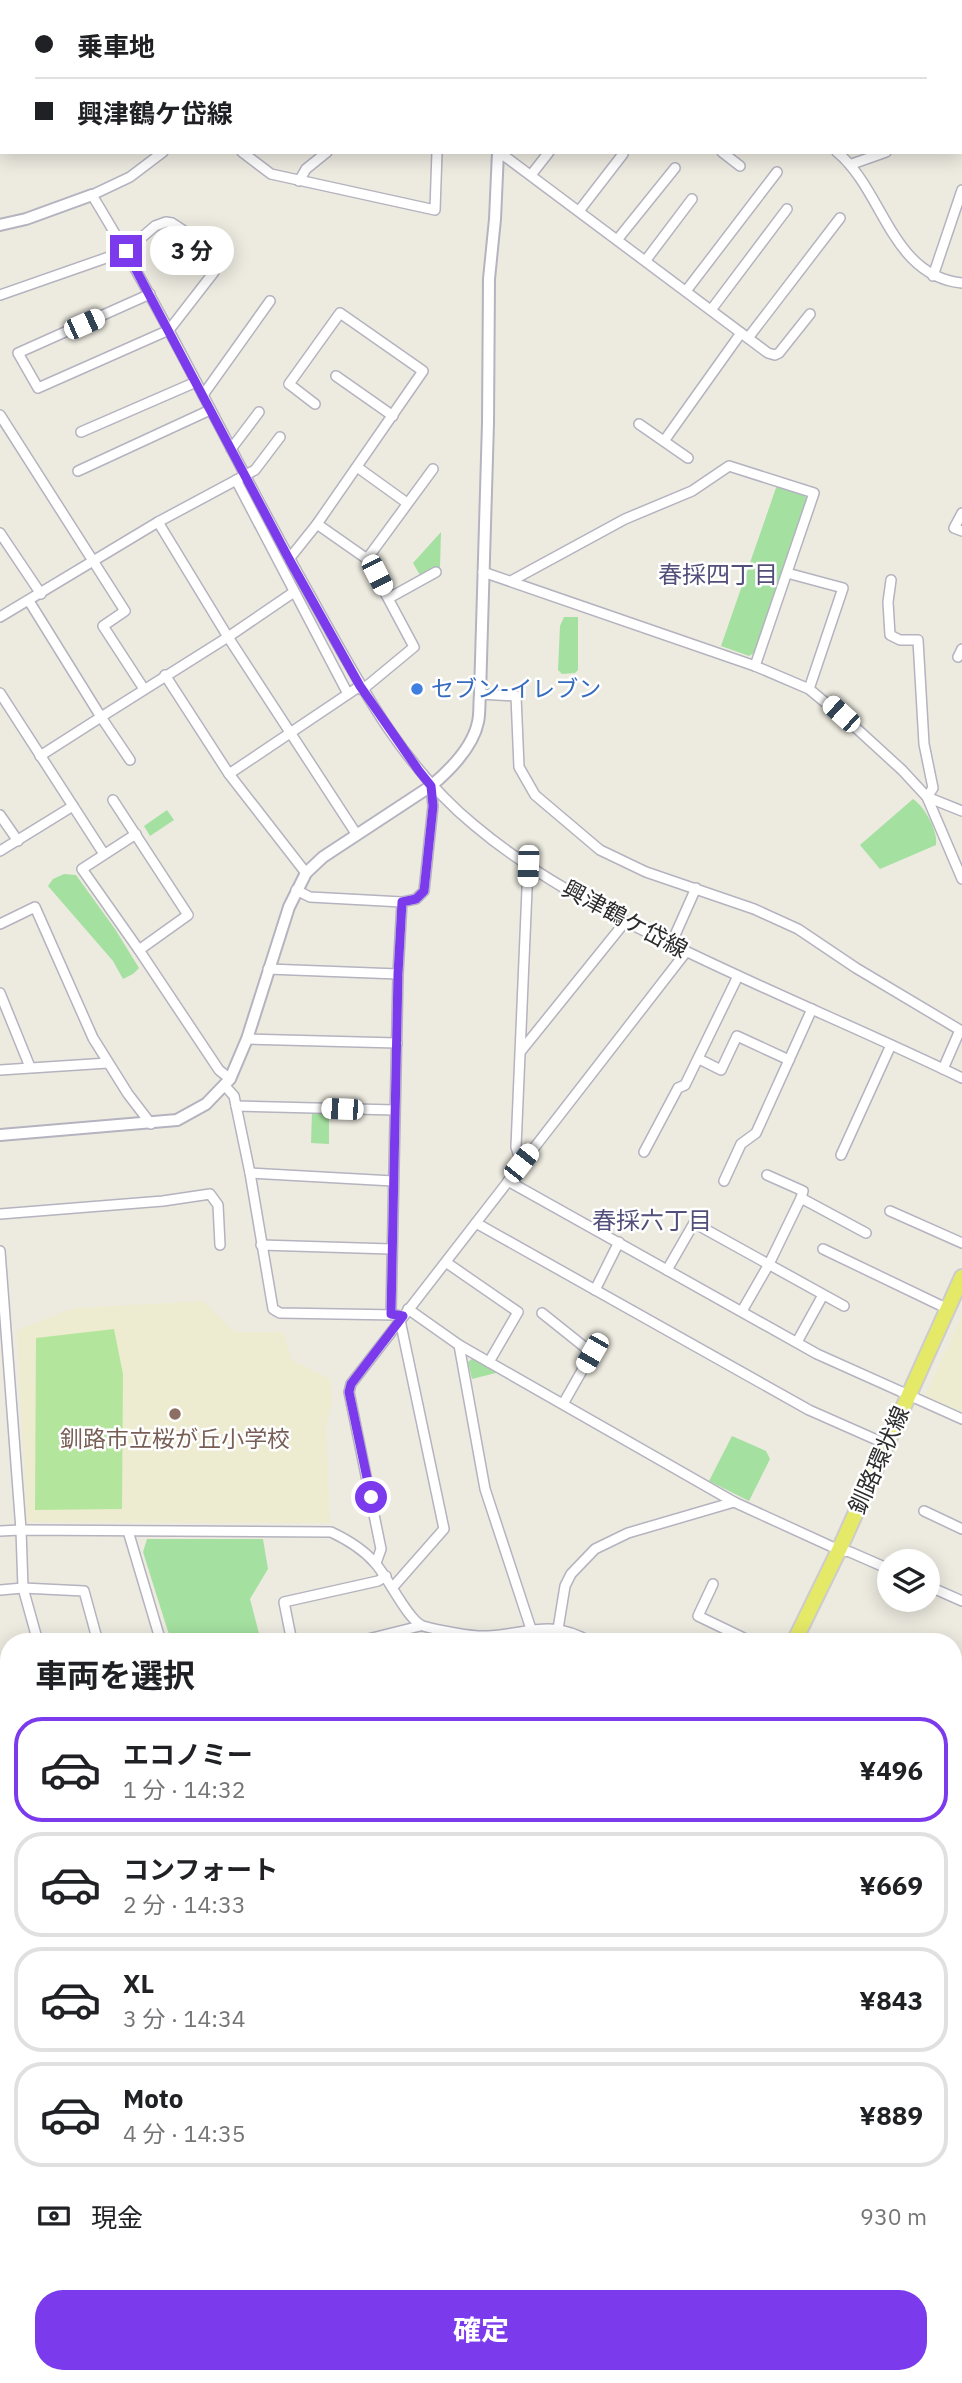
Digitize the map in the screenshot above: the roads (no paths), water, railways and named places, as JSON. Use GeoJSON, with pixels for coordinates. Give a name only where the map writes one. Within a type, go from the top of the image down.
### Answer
{"type":"FeatureCollection","features":[{"type":"Feature","properties":{"kind":"main road","name":"釧路環状線"},"geometry":{"type":"LineString","coordinates":[[798,1633],[839,1550],[962,1277]]}},
{"type":"Feature","properties":{"kind":"street"},"geometry":{"type":"LineString","coordinates":[[0,225],[26,219],[92,195],[130,177],[160,154]]}},
{"type":"Feature","properties":{"kind":"street"},"geometry":{"type":"LineString","coordinates":[[245,154],[271,174],[435,210],[437,154]]}},
{"type":"Feature","properties":{"kind":"street"},"geometry":{"type":"LineString","coordinates":[[299,181],[306,169],[325,154]]}},
{"type":"Feature","properties":{"kind":"street"},"geometry":{"type":"LineString","coordinates":[[0,1135],[151,1124],[177,1120],[206,1104],[227,1082],[247,1039],[296,890],[306,873],[323,857],[431,786],[471,741],[478,722],[480,694],[488,423],[489,279],[498,154]]}},
{"type":"Feature","properties":{"kind":"street"},"geometry":{"type":"LineString","coordinates":[[501,154],[768,353],[775,355],[787,345],[810,314]]}},
{"type":"Feature","properties":{"kind":"street"},"geometry":{"type":"LineString","coordinates":[[531,175],[547,154]]}},
{"type":"Feature","properties":{"kind":"street"},"geometry":{"type":"LineString","coordinates":[[579,211],[622,154]]}},
{"type":"Feature","properties":{"kind":"street"},"geometry":{"type":"LineString","coordinates":[[725,154],[740,166]]}},
{"type":"Feature","properties":{"kind":"street"},"geometry":{"type":"LineString","coordinates":[[840,154],[852,164],[903,250],[933,276],[962,283]]}},
{"type":"Feature","properties":{"kind":"street"},"geometry":{"type":"LineString","coordinates":[[852,164],[880,154]]}},
{"type":"Feature","properties":{"kind":"street"},"geometry":{"type":"LineString","coordinates":[[617,240],[675,168]]}},
{"type":"Feature","properties":{"kind":"street"},"geometry":{"type":"LineString","coordinates":[[686,291],[777,172]]}},
{"type":"Feature","properties":{"kind":"street"},"geometry":{"type":"LineString","coordinates":[[933,276],[962,190]]}},
{"type":"Feature","properties":{"kind":"street","name":"興津鶴ケ岱線"},"geometry":{"type":"LineString","coordinates":[[92,195],[169,330],[231,449],[240,477],[361,688],[431,786],[472,824],[528,866],[625,922],[962,1078]]}},
{"type":"Feature","properties":{"kind":"street"},"geometry":{"type":"LineString","coordinates":[[646,260],[692,199]]}},
{"type":"Feature","properties":{"kind":"street"},"geometry":{"type":"LineString","coordinates":[[711,310],[787,209]]}},
{"type":"Feature","properties":{"kind":"street"},"geometry":{"type":"LineString","coordinates":[[664,440],[744,335],[840,218]]}},
{"type":"Feature","properties":{"kind":"street"},"geometry":{"type":"LineString","coordinates":[[0,295],[126,251],[155,226],[166,222],[195,238]]}},
{"type":"Feature","properties":{"kind":"street"},"geometry":{"type":"LineString","coordinates":[[150,294],[18,353],[38,388],[169,330],[214,272]]}},
{"type":"Feature","properties":{"kind":"street"},"geometry":{"type":"LineString","coordinates":[[202,395],[270,302]]}},
{"type":"Feature","properties":{"kind":"street"},"geometry":{"type":"LineString","coordinates":[[289,559],[317,524],[423,371],[340,313],[289,384],[315,404]]}},
{"type":"Feature","properties":{"kind":"street"},"geometry":{"type":"LineString","coordinates":[[336,376],[393,416]]}},
{"type":"Feature","properties":{"kind":"street"},"geometry":{"type":"LineString","coordinates":[[81,432],[196,382]]}},
{"type":"Feature","properties":{"kind":"street"},"geometry":{"type":"LineString","coordinates":[[78,471],[210,410]]}},
{"type":"Feature","properties":{"kind":"street"},"geometry":{"type":"LineString","coordinates":[[231,449],[259,412]]}},
{"type":"Feature","properties":{"kind":"street"},"geometry":{"type":"LineString","coordinates":[[0,416],[125,611],[103,626],[144,689]]}},
{"type":"Feature","properties":{"kind":"street"},"geometry":{"type":"LineString","coordinates":[[639,424],[688,458]]}},
{"type":"Feature","properties":{"kind":"street"},"geometry":{"type":"LineString","coordinates":[[0,617],[158,522],[255,470],[280,437]]}},
{"type":"Feature","properties":{"kind":"street"},"geometry":{"type":"LineString","coordinates":[[511,581],[625,519],[692,491],[729,466],[814,493],[755,666]]}},
{"type":"Feature","properties":{"kind":"street"},"geometry":{"type":"LineString","coordinates":[[357,467],[407,503]]}},
{"type":"Feature","properties":{"kind":"street"},"geometry":{"type":"LineString","coordinates":[[367,559],[433,469]]}},
{"type":"Feature","properties":{"kind":"street"},"geometry":{"type":"LineString","coordinates":[[240,477],[294,592],[348,694]]}},
{"type":"Feature","properties":{"kind":"street"},"geometry":{"type":"LineString","coordinates":[[962,513],[954,528],[962,531]]}},
{"type":"Feature","properties":{"kind":"street"},"geometry":{"type":"LineString","coordinates":[[158,522],[228,637],[357,835]]}},
{"type":"Feature","properties":{"kind":"street"},"geometry":{"type":"LineString","coordinates":[[229,774],[361,688],[414,648],[367,559],[317,524]]}},
{"type":"Feature","properties":{"kind":"street"},"geometry":{"type":"LineString","coordinates":[[0,533],[41,594]]}},
{"type":"Feature","properties":{"kind":"street"},"geometry":{"type":"LineString","coordinates":[[389,598],[436,572]]}},
{"type":"Feature","properties":{"kind":"street"},"geometry":{"type":"LineString","coordinates":[[483,572],[755,666],[809,689],[902,770],[927,797],[962,879]]}},
{"type":"Feature","properties":{"kind":"street"},"geometry":{"type":"LineString","coordinates":[[787,573],[844,588],[809,689]]}},
{"type":"Feature","properties":{"kind":"street"},"geometry":{"type":"LineString","coordinates":[[891,580],[888,602],[890,635],[900,640],[918,640],[924,744],[933,788],[927,797]]}},
{"type":"Feature","properties":{"kind":"street"},"geometry":{"type":"LineString","coordinates":[[40,756],[294,592]]}},
{"type":"Feature","properties":{"kind":"street"},"geometry":{"type":"LineString","coordinates":[[29,601],[130,760]]}},
{"type":"Feature","properties":{"kind":"street"},"geometry":{"type":"LineString","coordinates":[[164,675],[229,774],[306,873]]}},
{"type":"Feature","properties":{"kind":"street"},"geometry":{"type":"LineString","coordinates":[[0,694],[104,854]]}},
{"type":"Feature","properties":{"kind":"street"},"geometry":{"type":"LineString","coordinates":[[480,694],[516,696],[519,767],[535,795],[600,850],[646,872],[754,909],[798,929],[856,968],[960,1030],[943,1069]]}},
{"type":"Feature","properties":{"kind":"street"},"geometry":{"type":"LineString","coordinates":[[296,890],[310,897],[402,902],[416,899],[424,891],[433,806],[431,786]]}},
{"type":"Feature","properties":{"kind":"street"},"geometry":{"type":"LineString","coordinates":[[927,797],[962,811]]}},
{"type":"Feature","properties":{"kind":"street"},"geometry":{"type":"LineString","coordinates":[[113,800],[188,915],[139,950]]}},
{"type":"Feature","properties":{"kind":"street"},"geometry":{"type":"LineString","coordinates":[[0,851],[73,806]]}},
{"type":"Feature","properties":{"kind":"street"},"geometry":{"type":"LineString","coordinates":[[0,815],[18,841]]}},
{"type":"Feature","properties":{"kind":"street"},"geometry":{"type":"LineString","coordinates":[[136,834],[82,869],[139,950],[234,1096],[273,1309],[280,1313],[403,1315],[734,1502],[839,1550],[877,1564]]}},
{"type":"Feature","properties":{"kind":"street"},"geometry":{"type":"LineString","coordinates":[[521,1163],[516,1147],[528,866]]}},
{"type":"Feature","properties":{"kind":"street"},"geometry":{"type":"LineString","coordinates":[[671,944],[696,888]]}},
{"type":"Feature","properties":{"kind":"street"},"geometry":{"type":"LineString","coordinates":[[391,1314],[402,902]]}},
{"type":"Feature","properties":{"kind":"street"},"geometry":{"type":"LineString","coordinates":[[0,924],[35,907],[93,1038],[151,1124]]}},
{"type":"Feature","properties":{"kind":"street"},"geometry":{"type":"LineString","coordinates":[[522,1052],[625,922]]}},
{"type":"Feature","properties":{"kind":"street"},"geometry":{"type":"LineString","coordinates":[[376,1563],[382,1549],[349,1392],[351,1384],[686,952]]}},
{"type":"Feature","properties":{"kind":"street"},"geometry":{"type":"LineString","coordinates":[[268,969],[398,974]]}},
{"type":"Feature","properties":{"kind":"street"},"geometry":{"type":"LineString","coordinates":[[645,1152],[678,1088],[685,1085],[738,976]]}},
{"type":"Feature","properties":{"kind":"street"},"geometry":{"type":"LineString","coordinates":[[0,993],[30,1067]]}},
{"type":"Feature","properties":{"kind":"street"},"geometry":{"type":"LineString","coordinates":[[724,1181],[741,1144],[755,1133],[812,1009]]}},
{"type":"Feature","properties":{"kind":"street"},"geometry":{"type":"LineString","coordinates":[[698,1059],[722,1070],[737,1036],[789,1060]]}},
{"type":"Feature","properties":{"kind":"street"},"geometry":{"type":"LineString","coordinates":[[247,1039],[397,1043]]}},
{"type":"Feature","properties":{"kind":"street"},"geometry":{"type":"LineString","coordinates":[[841,1155],[891,1045]]}},
{"type":"Feature","properties":{"kind":"street"},"geometry":{"type":"LineString","coordinates":[[0,1070],[108,1063]]}},
{"type":"Feature","properties":{"kind":"street"},"geometry":{"type":"LineString","coordinates":[[236,1106],[395,1111]]}},
{"type":"Feature","properties":{"kind":"street"},"geometry":{"type":"LineString","coordinates":[[250,1173],[393,1181]]}},
{"type":"Feature","properties":{"kind":"street"},"geometry":{"type":"LineString","coordinates":[[742,1311],[769,1264],[803,1191],[768,1175]]}},
{"type":"Feature","properties":{"kind":"street"},"geometry":{"type":"LineString","coordinates":[[508,1181],[817,1354],[962,1419]]}},
{"type":"Feature","properties":{"kind":"street"},"geometry":{"type":"LineString","coordinates":[[0,1214],[163,1201],[210,1194],[218,1205],[220,1245]]}},
{"type":"Feature","properties":{"kind":"street"},"geometry":{"type":"LineString","coordinates":[[801,1198],[866,1233]]}},
{"type":"Feature","properties":{"kind":"street"},"geometry":{"type":"LineString","coordinates":[[890,1212],[962,1243]]}},
{"type":"Feature","properties":{"kind":"street"},"geometry":{"type":"LineString","coordinates":[[476,1223],[809,1410],[886,1444]]}},
{"type":"Feature","properties":{"kind":"street"},"geometry":{"type":"LineString","coordinates":[[667,1270],[694,1223],[844,1306]]}},
{"type":"Feature","properties":{"kind":"street"},"geometry":{"type":"LineString","coordinates":[[595,1290],[619,1242]]}},
{"type":"Feature","properties":{"kind":"street"},"geometry":{"type":"LineString","coordinates":[[261,1245],[391,1249]]}},
{"type":"Feature","properties":{"kind":"street"},"geometry":{"type":"LineString","coordinates":[[823,1249],[947,1309]]}},
{"type":"Feature","properties":{"kind":"street"},"geometry":{"type":"LineString","coordinates":[[0,1251],[23,1588],[36,1633]]}},
{"type":"Feature","properties":{"kind":"street"},"geometry":{"type":"LineString","coordinates":[[447,1263],[518,1312],[489,1362]]}},
{"type":"Feature","properties":{"kind":"street"},"geometry":{"type":"LineString","coordinates":[[797,1342],[823,1295]]}},
{"type":"Feature","properties":{"kind":"street"},"geometry":{"type":"LineString","coordinates":[[542,1313],[592,1353],[563,1404]]}},
{"type":"Feature","properties":{"kind":"street"},"geometry":{"type":"LineString","coordinates":[[393,1587],[444,1529],[403,1315]]}},
{"type":"Feature","properties":{"kind":"street"},"geometry":{"type":"LineString","coordinates":[[459,1345],[485,1489],[531,1629]]}},
{"type":"Feature","properties":{"kind":"street"},"geometry":{"type":"LineString","coordinates":[[558,1629],[565,1586],[570,1574],[594,1549],[628,1533],[734,1502]]}},
{"type":"Feature","properties":{"kind":"street"},"geometry":{"type":"LineString","coordinates":[[924,1511],[962,1529]]}},
{"type":"Feature","properties":{"kind":"street"},"geometry":{"type":"LineString","coordinates":[[0,1531],[331,1532],[363,1551],[376,1563],[409,1615],[420,1626]]}},
{"type":"Feature","properties":{"kind":"street"},"geometry":{"type":"LineString","coordinates":[[128,1531],[157,1633]]}},
{"type":"Feature","properties":{"kind":"street"},"geometry":{"type":"LineString","coordinates":[[290,1633],[284,1602],[378,1581],[386,1576]]}},
{"type":"Feature","properties":{"kind":"street"},"geometry":{"type":"LineString","coordinates":[[713,1584],[698,1616],[733,1633]]}},
{"type":"Feature","properties":{"kind":"street"},"geometry":{"type":"LineString","coordinates":[[0,1590],[23,1588],[84,1591],[96,1633]]}},
{"type":"Feature","properties":{"kind":"street"},"geometry":{"type":"LineString","coordinates":[[940,1591],[962,1601]]}},
{"type":"Feature","properties":{"kind":"street"},"geometry":{"type":"LineString","coordinates":[[392,1633],[420,1626],[456,1633]]}},
{"type":"Feature","properties":{"kind":"street"},"geometry":{"type":"LineString","coordinates":[[513,1633],[531,1629],[558,1629],[574,1633]]}},
{"type":"Feature","properties":{"kind":"place","name":"セブン-イレブン"},"geometry":{"type":"Point","coordinates":[417,689]}},
{"type":"Feature","properties":{"kind":"place","name":"釧路市立桜が丘小学校"},"geometry":{"type":"Point","coordinates":[175,1414]}},
{"type":"Feature","properties":{"kind":"district","name":"春採四丁目"},"geometry":{"type":"Point","coordinates":[718,575]}},
{"type":"Feature","properties":{"kind":"district","name":"春採六丁目"},"geometry":{"type":"Point","coordinates":[652,1221]}}]}
